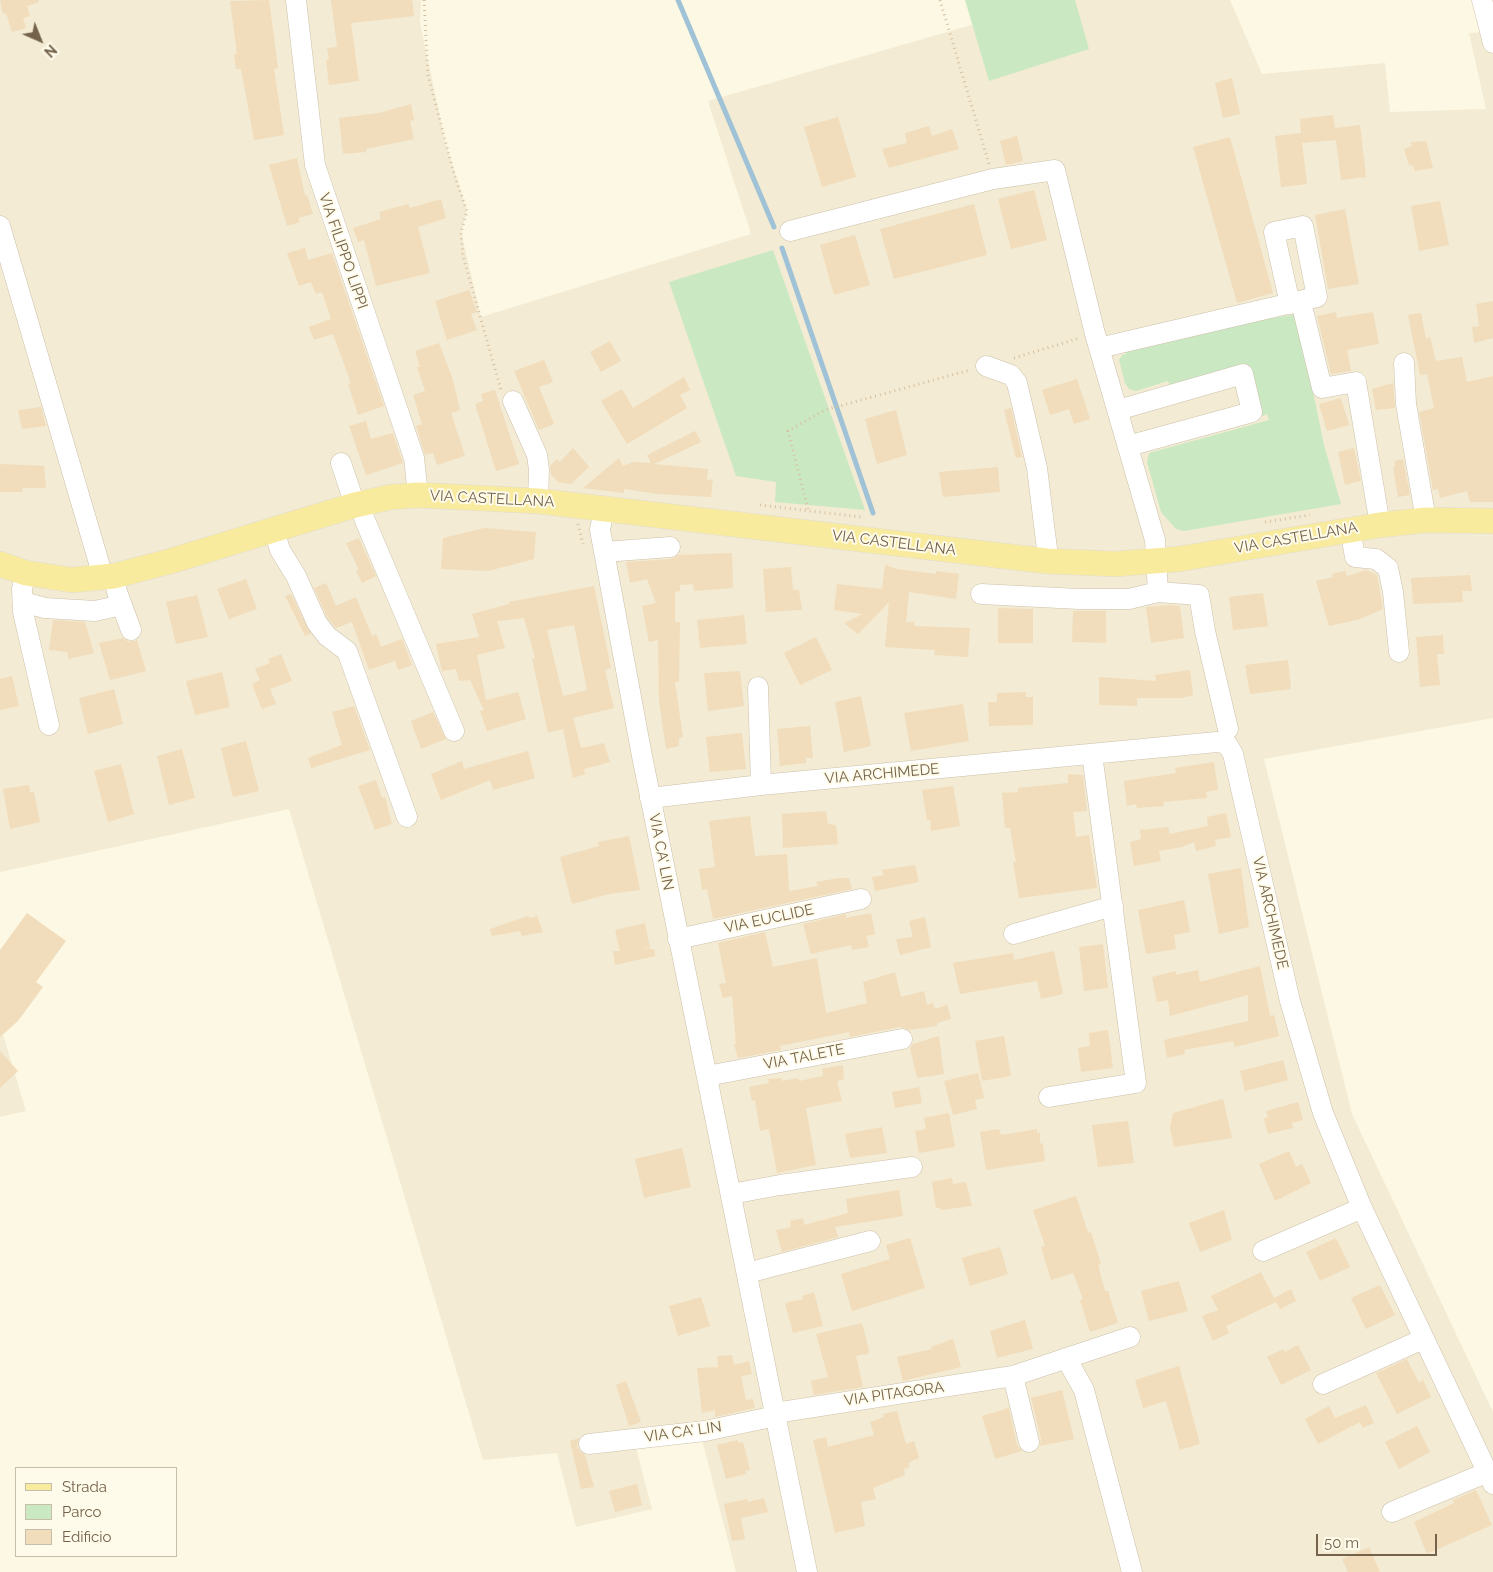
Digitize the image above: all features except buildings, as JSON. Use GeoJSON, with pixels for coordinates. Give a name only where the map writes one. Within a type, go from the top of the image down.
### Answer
{"type":"FeatureCollection","features":[{"type":"Feature","properties":{"kind":"main road","name":"VIA CASTELLANA"},"geometry":{"type":"LineString","coordinates":[[0,564],[26,573],[72,580],[107,577],[171,562],[358,504],[391,497],[418,495],[538,501],[1046,561],[1115,564],[1156,562],[1380,525],[1426,520],[1493,521]]}},
{"type":"Feature","properties":{"kind":"street","name":"VIA FILIPPO LIPPI"},"geometry":{"type":"LineString","coordinates":[[296,0],[315,165],[414,458],[418,495]]}},
{"type":"Feature","properties":{"kind":"street"},"geometry":{"type":"LineString","coordinates":[[1482,0],[1493,43]]}},
{"type":"Feature","properties":{"kind":"street"},"geometry":{"type":"LineString","coordinates":[[790,231],[993,179],[1055,170],[1099,348],[1155,540],[1158,592]]}},
{"type":"Feature","properties":{"kind":"street"},"geometry":{"type":"LineString","coordinates":[[0,226],[99,562],[122,605],[131,630]]}},
{"type":"Feature","properties":{"kind":"street"},"geometry":{"type":"LineString","coordinates":[[1099,348],[1296,303],[1322,388],[1356,382],[1380,525]]}},
{"type":"Feature","properties":{"kind":"street"},"geometry":{"type":"LineString","coordinates":[[1404,363],[1406,404],[1426,520]]}},
{"type":"Feature","properties":{"kind":"street"},"geometry":{"type":"LineString","coordinates":[[986,366],[1011,375],[1017,383],[1038,468],[1047,549],[1046,561]]}},
{"type":"Feature","properties":{"kind":"street"},"geometry":{"type":"LineString","coordinates":[[1118,410],[1243,374],[1252,412],[1128,446]]}},
{"type":"Feature","properties":{"kind":"street"},"geometry":{"type":"LineString","coordinates":[[508,399],[537,455],[539,470],[538,501]]}},
{"type":"Feature","properties":{"kind":"street"},"geometry":{"type":"LineString","coordinates":[[341,463],[454,731]]}},
{"type":"Feature","properties":{"kind":"street","name":"VIA CA' LIN"},"geometry":{"type":"LineString","coordinates":[[604,509],[600,530],[604,552],[617,594],[650,798],[807,1572]]}},
{"type":"Feature","properties":{"kind":"street"},"geometry":{"type":"LineString","coordinates":[[1350,529],[1354,558],[1359,560],[1376,559],[1388,568],[1393,592],[1399,652]]}},
{"type":"Feature","properties":{"kind":"street"},"geometry":{"type":"LineString","coordinates":[[274,530],[280,550],[296,576],[317,623],[327,636],[348,651],[407,817]]}},
{"type":"Feature","properties":{"kind":"street"},"geometry":{"type":"LineString","coordinates":[[604,552],[670,547]]}},
{"type":"Feature","properties":{"kind":"street"},"geometry":{"type":"LineString","coordinates":[[26,573],[22,602],[23,612],[49,726]]}},
{"type":"Feature","properties":{"kind":"street"},"geometry":{"type":"LineString","coordinates":[[981,594],[1129,599],[1158,592],[1199,595],[1205,632],[1228,728]]}},
{"type":"Feature","properties":{"kind":"street"},"geometry":{"type":"LineString","coordinates":[[22,602],[45,608],[95,611],[122,605]]}},
{"type":"Feature","properties":{"kind":"street"},"geometry":{"type":"LineString","coordinates":[[758,687],[761,785]]}},
{"type":"Feature","properties":{"kind":"street","name":"VIA ARCHIMEDE"},"geometry":{"type":"LineString","coordinates":[[650,798],[761,785],[1217,742],[1226,744],[1230,748],[1290,1001],[1323,1113],[1362,1208],[1490,1478],[1392,1512]]}},
{"type":"Feature","properties":{"kind":"street"},"geometry":{"type":"LineString","coordinates":[[1049,1097],[1136,1083],[1092,754]]}},
{"type":"Feature","properties":{"kind":"street","name":"VIA EUCLIDE"},"geometry":{"type":"LineString","coordinates":[[678,939],[861,899]]}},
{"type":"Feature","properties":{"kind":"street"},"geometry":{"type":"LineString","coordinates":[[1014,928],[1113,906]]}},
{"type":"Feature","properties":{"kind":"street","name":"VIA TALETE"},"geometry":{"type":"LineString","coordinates":[[707,1076],[902,1039]]}},
{"type":"Feature","properties":{"kind":"street"},"geometry":{"type":"LineString","coordinates":[[731,1194],[912,1167]]}},
{"type":"Feature","properties":{"kind":"street"},"geometry":{"type":"LineString","coordinates":[[1263,1251],[1362,1208]]}},
{"type":"Feature","properties":{"kind":"street"},"geometry":{"type":"LineString","coordinates":[[747,1272],[870,1241]]}},
{"type":"Feature","properties":{"kind":"street","name":"VIA PITAGORA"},"geometry":{"type":"LineString","coordinates":[[776,1414],[1013,1376],[1130,1336]]}},
{"type":"Feature","properties":{"kind":"street"},"geometry":{"type":"LineString","coordinates":[[1323,1384],[1423,1339]]}},
{"type":"Feature","properties":{"kind":"street"},"geometry":{"type":"LineString","coordinates":[[1066,1358],[1084,1390],[1132,1572]]}},
{"type":"Feature","properties":{"kind":"street"},"geometry":{"type":"LineString","coordinates":[[1013,1376],[1029,1442]]}},
{"type":"Feature","properties":{"kind":"street","name":"VIA CA' LIN"},"geometry":{"type":"LineString","coordinates":[[589,1444],[705,1431],[776,1414]]}},
{"type":"Feature","properties":{"kind":"path"},"geometry":{"type":"LineString","coordinates":[[424,0],[428,75],[454,174],[467,211],[461,232],[464,256],[508,399]]}},
{"type":"Feature","properties":{"kind":"path"},"geometry":{"type":"LineString","coordinates":[[940,0],[993,179]]}},
{"type":"Feature","properties":{"kind":"path"},"geometry":{"type":"LineString","coordinates":[[808,509],[788,431],[829,409],[846,404]]}},
{"type":"Feature","properties":{"kind":"shaded area"},"geometry":{"type":"Polygon","coordinates":[[[0,0],[421,0],[420,23],[445,141],[467,211],[461,232],[481,317],[751,234],[708,101],[1058,0],[1230,0],[1262,74],[1385,63],[1390,112],[1486,109],[1469,33],[1493,32],[1493,718],[1264,759],[1352,1114],[1493,1412],[1493,1572],[736,1572],[701,1436],[635,1444],[652,1509],[576,1527],[557,1453],[483,1460],[289,809],[0,872],[0,0]]]}},
{"type":"Feature","properties":{"kind":"shaded area"},"geometry":{"type":"Polygon","coordinates":[[[0,1025],[26,1111],[0,1117],[0,1025]]]}},
{"type":"Feature","properties":{"kind":"green space"},"geometry":{"type":"Polygon","coordinates":[[[965,0],[1075,0],[1089,49],[989,81],[965,0]]]}},
{"type":"Feature","properties":{"kind":"green space"},"geometry":{"type":"Polygon","coordinates":[[[773,250],[865,510],[775,502],[776,482],[736,476],[669,282],[773,250]]]}},
{"type":"Feature","properties":{"kind":"green space"},"geometry":{"type":"Polygon","coordinates":[[[1297,314],[1324,445],[1341,504],[1184,531],[1176,529],[1161,512],[1147,462],[1149,453],[1269,420],[1267,414],[1262,416],[1248,367],[1170,386],[1168,381],[1136,391],[1129,389],[1125,383],[1119,360],[1122,355],[1126,354],[1125,351],[1243,323],[1297,314]]]}},
{"type":"Feature","properties":{"kind":"waterway"},"geometry":{"type":"LineString","coordinates":[[678,0],[774,227]]}},
{"type":"Feature","properties":{"kind":"waterway"},"geometry":{"type":"LineString","coordinates":[[782,248],[873,513]]}}]}
